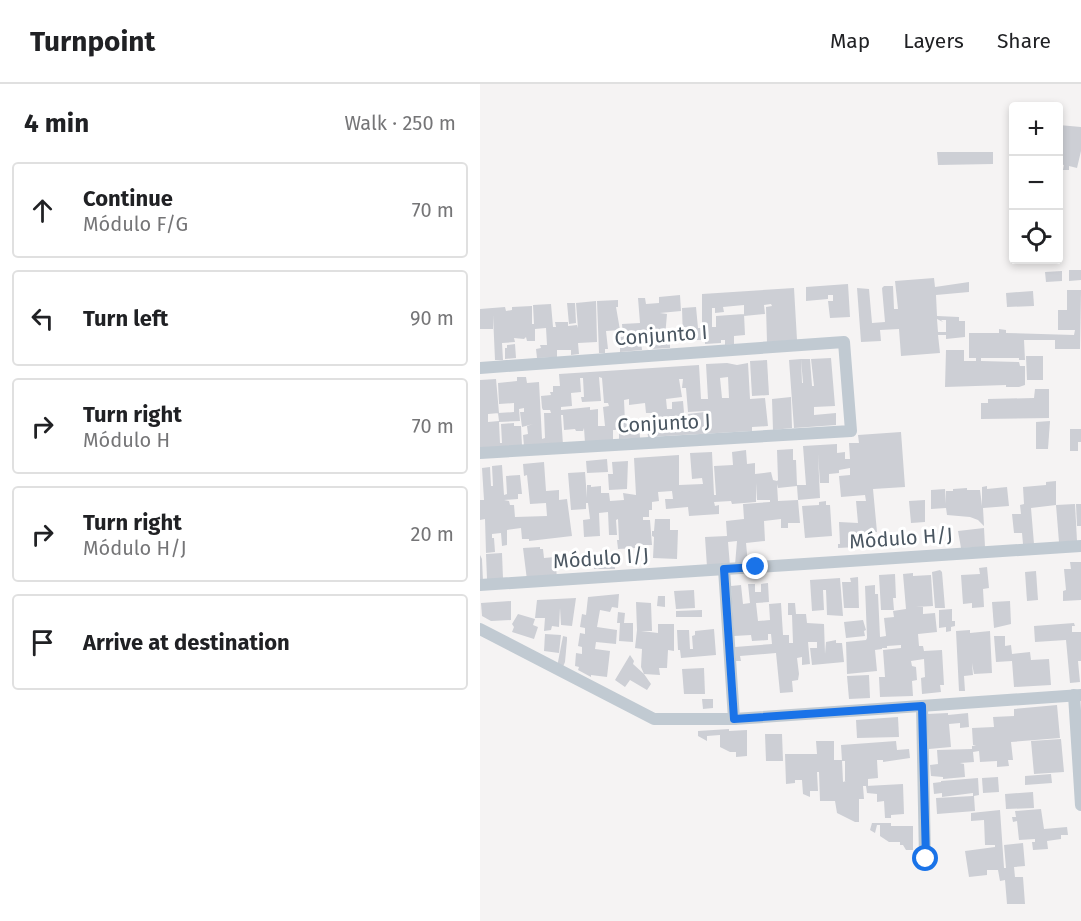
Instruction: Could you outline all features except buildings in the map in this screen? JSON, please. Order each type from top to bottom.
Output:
[{"type":"street","name":"Conjunto I","points":[[480,368],[844,342],[851,431]]},
{"type":"street","name":"Conjunto J","points":[[480,453],[851,431]]},
{"type":"street","name":"Módulo H/J","points":[[724,569],[1081,546]]},
{"type":"street","name":"Módulo I/J","points":[[480,585],[724,569]]},
{"type":"street","points":[[724,569],[734,719]]},
{"type":"street","points":[[480,629],[654,720],[734,719],[1078,695],[1081,805]]},
{"type":"street","points":[[922,706],[926,859]]},
{"type":"route","points":[[756,567],[724,569],[734,719],[922,706],[926,859]]}]
